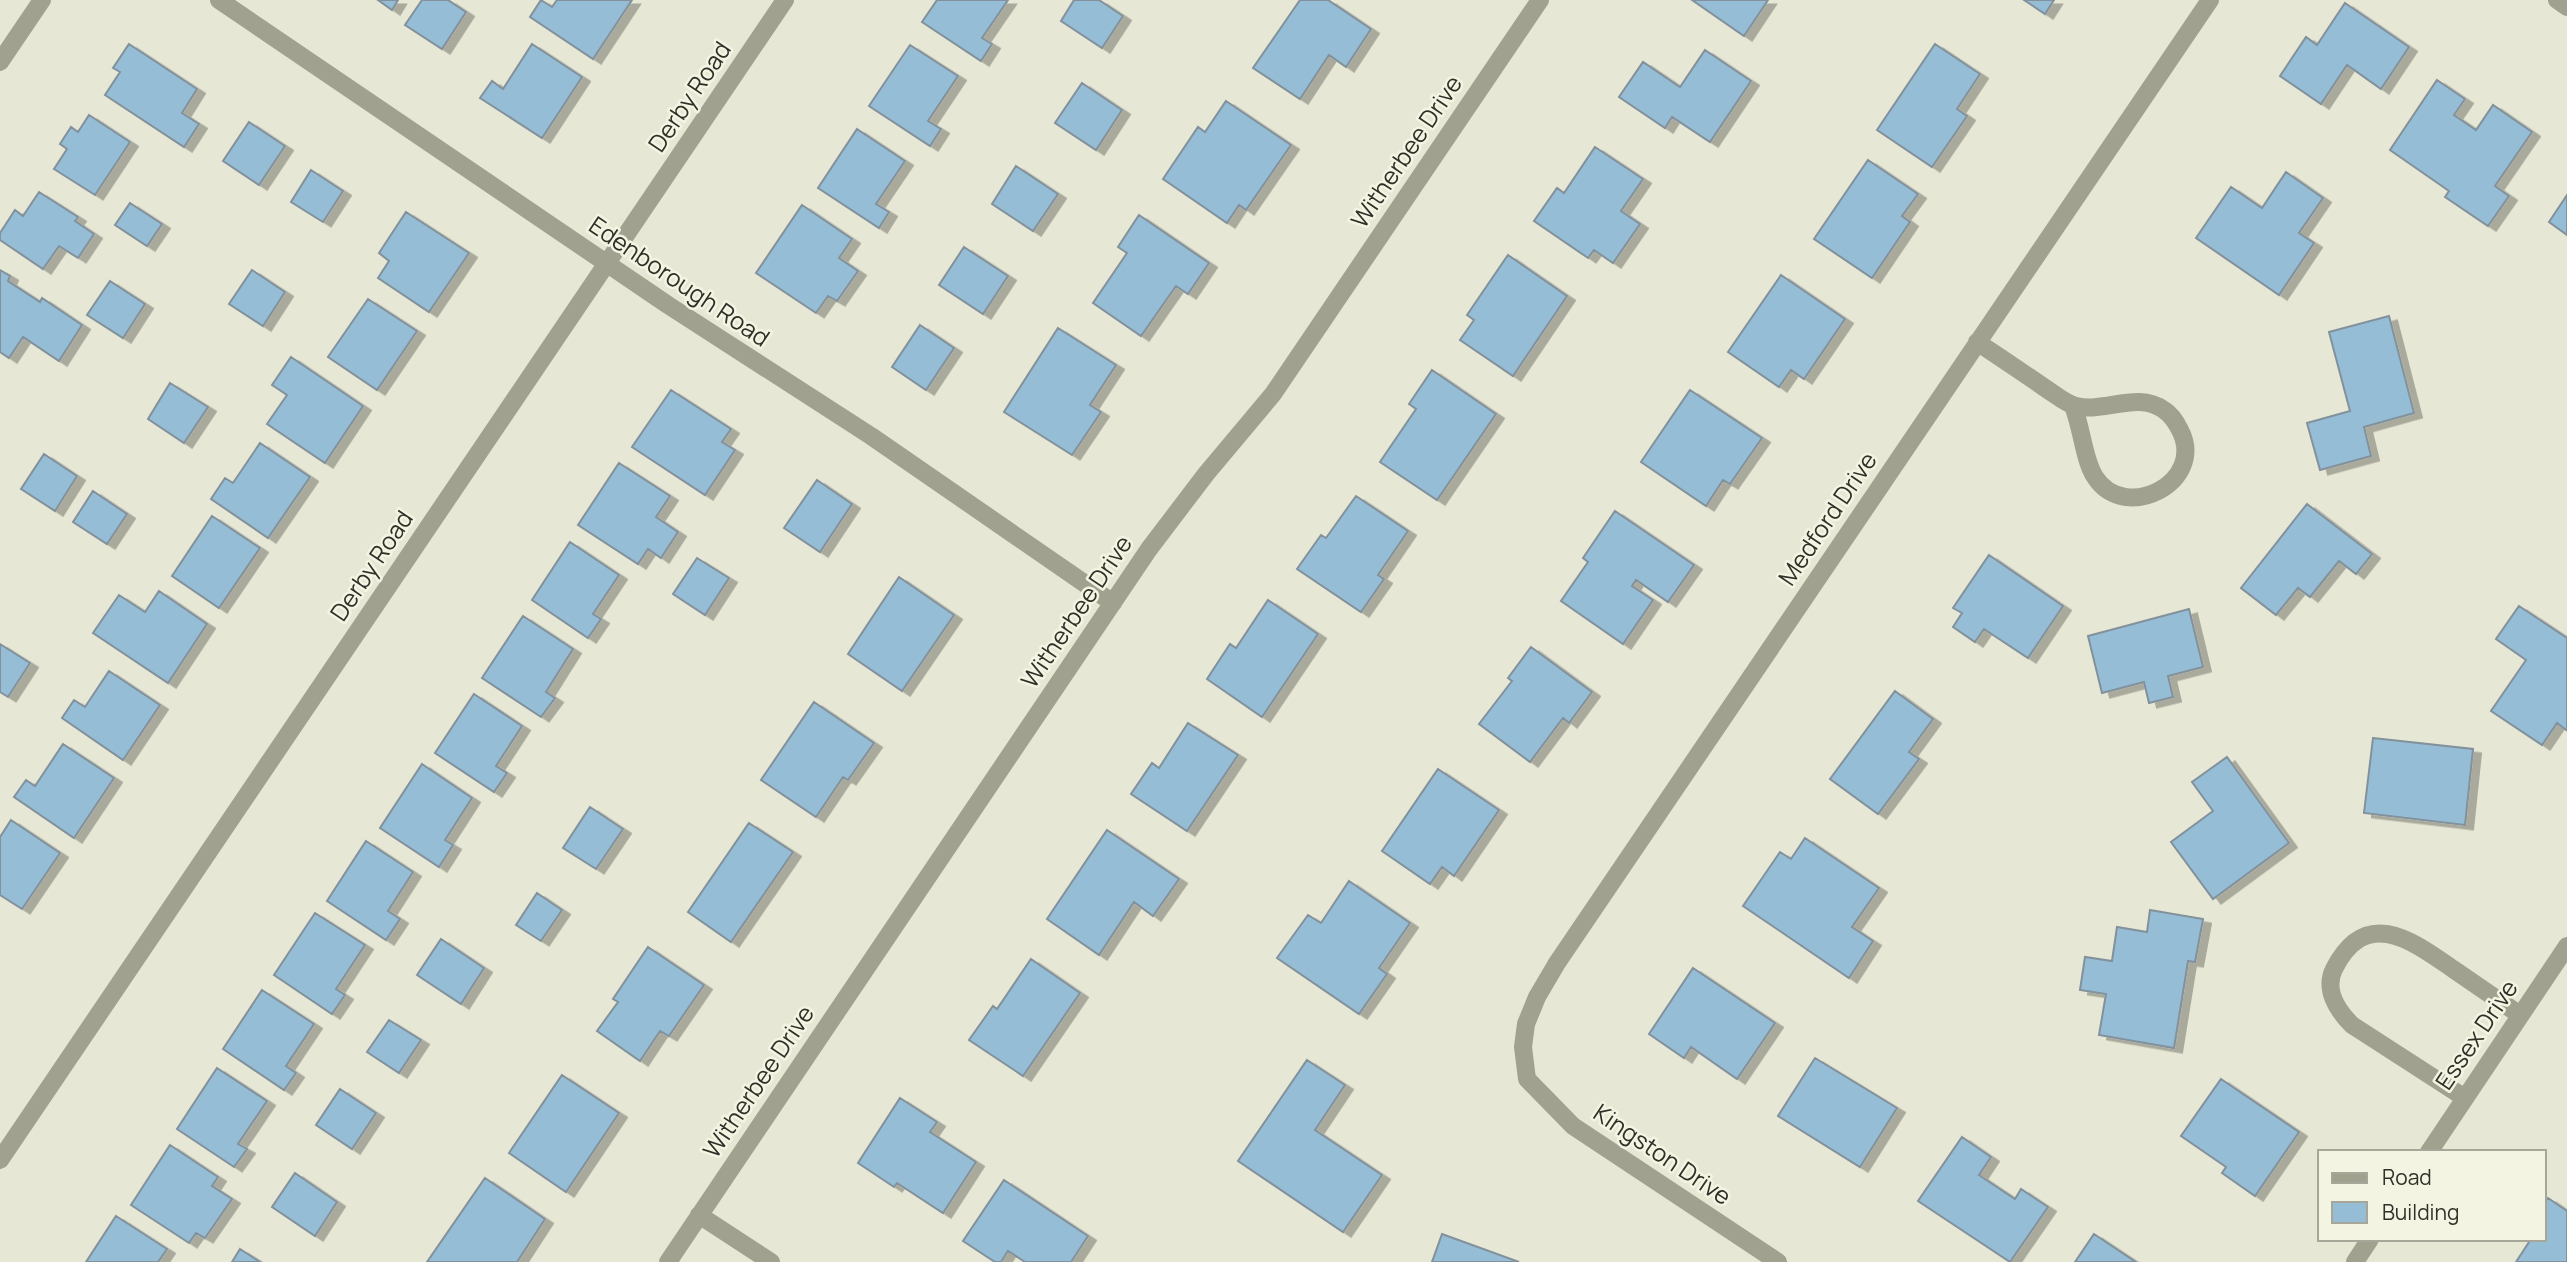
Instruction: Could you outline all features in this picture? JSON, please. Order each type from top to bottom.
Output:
[{"type":"street","points":[[0,62],[42,0]]},
{"type":"street","name":"Edenborough Road","points":[[219,0],[607,264],[871,436],[1113,603]]},
{"type":"street","name":"Derby Road","points":[[0,1160],[785,0]]},
{"type":"street","name":"Witherbee Drive","points":[[668,1262],[1113,603],[1179,508],[1273,394],[1540,0]]},
{"type":"street","name":"Medford Drive","points":[[1527,1079],[1523,1047],[1525,1024],[1557,963],[2210,0]]},
{"type":"street","points":[[2557,0],[2567,7]]},
{"type":"street","points":[[1977,342],[2073,406],[2106,407],[2138,401],[2153,403],[2166,411],[2175,420],[2183,436],[2186,451],[2185,464],[2178,477],[2155,494],[2139,498],[2123,497],[2109,491],[2096,480],[2089,466],[2081,424],[2073,406]]},
{"type":"street","points":[[2465,1098],[2352,1025],[2341,1014],[2333,998],[2329,979],[2340,957],[2354,940],[2380,932],[2401,936],[2520,1015]]},
{"type":"street","name":"Essex Drive","points":[[2430,1150],[2567,946]]},
{"type":"street","name":"Kingston Drive","points":[[1527,1079],[1573,1126],[1778,1262]]},
{"type":"street","points":[[699,1215],[771,1262]]},
{"type":"street","points":[[2355,1262],[2369,1241]]},
{"type":"building","points":[[378,0],[398,0],[392,10]]},
{"type":"building","points":[[422,0],[448,0],[466,12],[442,49],[405,25]]},
{"type":"building","points":[[541,0],[552,7],[557,0],[632,0],[593,59],[530,17]]},
{"type":"building","points":[[937,0],[1008,0],[982,38],[992,44],[981,61],[922,22]]},
{"type":"building","points":[[1074,0],[1099,0],[1123,16],[1102,48],[1061,21]]},
{"type":"building","points":[[1300,0],[1328,0],[1371,29],[1346,67],[1329,55],[1300,99],[1253,68]]},
{"type":"building","points":[[1692,0],[1768,0],[1744,36]]},
{"type":"building","points":[[2024,0],[2054,0],[2045,14]]},
{"type":"building","points":[[2345,3],[2409,47],[2381,89],[2347,65],[2321,104],[2280,76],[2306,37],[2317,45]]},
{"type":"building","points":[[129,44],[197,89],[182,113],[199,124],[184,147],[105,95],[120,72],[113,68]]},
{"type":"building","points":[[532,44],[582,77],[542,138],[480,98],[492,81],[503,89]]},
{"type":"building","points":[[1935,44],[1980,74],[1957,109],[1967,116],[1932,167],[1877,130]]},
{"type":"building","points":[[910,45],[958,76],[928,121],[941,129],[930,146],[869,106]]},
{"type":"building","points":[[1705,50],[1751,81],[1710,142],[1672,117],[1665,128],[1619,97],[1643,62],[1680,87]]},
{"type":"building","points":[[2437,80],[2465,99],[2454,115],[2476,130],[2493,105],[2532,132],[2495,186],[2509,196],[2488,226],[2445,197],[2449,191],[2390,150]]},
{"type":"building","points":[[1082,83],[1122,110],[1096,150],[1055,123]]},
{"type":"building","points":[[1226,101],[1291,145],[1246,210],[1239,205],[1227,223],[1163,179],[1198,127],[1205,132]]},
{"type":"building","points":[[89,115],[130,142],[95,195],[54,169],[67,149],[60,144],[71,127],[78,132]]},
{"type":"building","points":[[249,122],[285,146],[259,185],[223,161]]},
{"type":"building","points":[[857,129],[905,161],[876,204],[889,212],[879,228],[818,188]]},
{"type":"building","points":[[1595,147],[1643,179],[1621,211],[1640,224],[1613,263],[1594,250],[1588,258],[1534,221],[1557,188],[1564,193]]},
{"type":"building","points":[[1868,160],[1918,194],[1902,216],[1910,222],[1872,278],[1814,239]]},
{"type":"building","points":[[1016,166],[1058,194],[1033,231],[992,204]]},
{"type":"building","points":[[311,170],[343,191],[323,222],[291,202]]},
{"type":"building","points":[[2286,172],[2323,198],[2299,233],[2314,243],[2279,295],[2196,238],[2231,187],[2262,208]]},
{"type":"building","points":[[39,192],[78,217],[75,221],[94,234],[78,258],[59,246],[43,269],[0,240],[0,233],[15,210],[23,216]]},
{"type":"building","points":[[2567,195],[2567,235],[2549,222]]},
{"type":"building","points":[[130,203],[162,224],[147,246],[115,225]]},
{"type":"building","points":[[802,205],[852,239],[839,258],[858,271],[837,301],[828,296],[816,313],[756,273]]},
{"type":"building","points":[[406,212],[469,253],[429,312],[378,278],[389,261],[379,253]]},
{"type":"building","points":[[1139,215],[1209,263],[1188,294],[1176,286],[1141,336],[1093,303],[1127,253],[1118,247]]},
{"type":"building","points":[[964,247],[1008,276],[983,314],[939,285]]},
{"type":"building","points":[[1508,255],[1567,296],[1513,376],[1460,340],[1474,320],[1467,315]]},
{"type":"building","points":[[0,270],[10,276],[8,281],[40,302],[42,298],[82,325],[59,361],[23,337],[9,358],[0,352]]},
{"type":"building","points":[[252,270],[285,292],[263,326],[229,304]]},
{"type":"building","points":[[1781,275],[1845,319],[1804,379],[1791,370],[1779,387],[1728,352]]},
{"type":"building","points":[[110,281],[145,304],[123,338],[87,315]]},
{"type":"building","points":[[368,299],[417,331],[377,390],[328,357]]},
{"type":"building","points":[[2389,316],[2414,413],[2364,427],[2371,456],[2320,470],[2307,423],[2350,411],[2329,332]]},
{"type":"building","points":[[920,325],[954,348],[926,390],[892,367]]},
{"type":"building","points":[[1058,328],[1116,365],[1090,405],[1101,412],[1072,455],[1004,412]]},
{"type":"building","points":[[291,357],[363,406],[325,463],[267,424],[287,395],[272,385]]},
{"type":"building","points":[[1432,370],[1496,414],[1437,500],[1380,462],[1416,409],[1409,404]]},
{"type":"building","points":[[170,383],[208,407],[184,443],[148,419]]},
{"type":"building","points":[[671,390],[731,429],[722,442],[735,450],[705,495],[632,447]]},
{"type":"building","points":[[1690,390],[1762,438],[1730,484],[1723,480],[1706,506],[1641,462]]},
{"type":"building","points":[[260,443],[310,477],[268,538],[211,499],[225,478],[233,483]]},
{"type":"building","points":[[44,454],[77,476],[55,511],[21,489]]},
{"type":"building","points":[[619,463],[670,496],[656,517],[678,532],[661,558],[648,549],[638,564],[578,525]]},
{"type":"building","points":[[817,480],[852,504],[820,552],[784,528]]},
{"type":"building","points":[[93,491],[127,514],[107,544],[73,522]]},
{"type":"building","points":[[1356,496],[1408,531],[1378,575],[1384,579],[1361,612],[1297,569],[1321,535],[1326,538]]},
{"type":"building","points":[[2307,504],[2372,554],[2356,574],[2339,561],[2310,597],[2298,588],[2276,615],[2241,588]]},
{"type":"building","points":[[1615,511],[1694,565],[1668,602],[1636,580],[1632,586],[1653,600],[1623,644],[1561,601],[1588,562],[1583,558]]},
{"type":"building","points":[[212,516],[260,548],[219,608],[172,576]]},
{"type":"building","points":[[570,542],[619,575],[593,614],[601,619],[588,638],[532,600]]},
{"type":"building","points":[[1989,555],[2063,606],[2028,658],[1984,629],[1975,642],[1953,627],[1962,613],[1953,608]]},
{"type":"building","points":[[697,558],[729,578],[705,615],[673,594]]},
{"type":"building","points":[[899,577],[954,615],[902,691],[848,654]]},
{"type":"building","points":[[159,591],[207,624],[168,683],[93,633],[119,595],[145,612]]},
{"type":"building","points":[[1268,600],[1318,634],[1262,717],[1207,679],[1230,644],[1236,648]]},
{"type":"building","points":[[2519,606],[2567,638],[2567,728],[2566,730],[2557,723],[2542,745],[2491,711],[2526,660],[2496,639]]},
{"type":"building","points":[[2189,609],[2203,667],[2168,676],[2173,697],[2149,703],[2144,682],[2102,693],[2088,636]]},
{"type":"building","points":[[523,616],[573,649],[546,692],[555,698],[541,717],[482,678]]},
{"type":"building","points":[[0,644],[30,663],[8,697],[0,692]]},
{"type":"building","points":[[1531,647],[1592,692],[1569,723],[1563,718],[1530,762],[1479,724],[1512,681],[1508,678]]},
{"type":"building","points":[[109,671],[160,705],[123,760],[62,718],[74,700],[85,707]]},
{"type":"building","points":[[1895,691],[1933,719],[1909,752],[1919,759],[1878,814],[1830,779]]},
{"type":"building","points":[[474,694],[522,726],[496,766],[507,773],[494,792],[435,753]]},
{"type":"building","points":[[814,702],[874,743],[848,780],[843,777],[816,817],[761,780]]},
{"type":"building","points":[[1188,723],[1238,755],[1187,831],[1131,794],[1152,763],[1159,768]]},
{"type":"building","points":[[2373,738],[2473,749],[2465,825],[2364,813]]},
{"type":"building","points":[[63,744],[114,778],[74,838],[14,797],[26,780],[35,786]]},
{"type":"building","points":[[2227,757],[2289,843],[2213,899],[2171,842],[2213,811],[2192,782]]},
{"type":"building","points":[[422,764],[472,798],[445,840],[453,845],[439,867],[380,828]]},
{"type":"building","points":[[1438,769],[1499,810],[1454,876],[1442,867],[1430,884],[1382,851]]},
{"type":"building","points":[[590,807],[623,829],[596,869],[563,848]]},
{"type":"building","points":[[11,820],[60,853],[22,909],[0,895],[0,837]]},
{"type":"building","points":[[749,823],[793,852],[731,942],[688,912]]},
{"type":"building","points":[[1107,830],[1179,879],[1153,916],[1134,902],[1099,955],[1047,919]]},
{"type":"building","points":[[1805,838],[1879,888],[1852,927],[1873,941],[1849,978],[1743,906],[1780,852],[1791,859]]},
{"type":"building","points":[[366,841],[413,872],[388,911],[400,919],[386,940],[327,901]]},
{"type":"building","points":[[1349,881],[1410,923],[1379,968],[1387,974],[1359,1014],[1277,958],[1308,915],[1321,923]]},
{"type":"building","points":[[537,893],[562,910],[541,941],[516,925]]},
{"type":"building","points":[[2150,910],[2203,919],[2195,962],[2188,961],[2174,1048],[2099,1035],[2106,994],[2080,990],[2085,957],[2112,961],[2117,927],[2147,932]]},
{"type":"building","points":[[315,913],[365,945],[336,989],[345,995],[332,1014],[274,975]]},
{"type":"building","points":[[441,939],[484,968],[461,1004],[417,975]]},
{"type":"building","points":[[648,947],[704,985],[669,1036],[660,1031],[640,1061],[597,1031],[618,1002],[613,999]]},
{"type":"building","points":[[1031,959],[1080,993],[1023,1076],[969,1040],[993,1006],[997,1009]]},
{"type":"building","points":[[1693,968],[1775,1023],[1737,1079],[1691,1047],[1684,1058],[1649,1034]]},
{"type":"building","points":[[262,990],[314,1024],[286,1066],[296,1073],[284,1090],[223,1049]]},
{"type":"building","points":[[389,1020],[421,1040],[399,1073],[367,1052]]},
{"type":"building","points":[[1815,1058],[1897,1108],[1860,1167],[1778,1116]]},
{"type":"building","points":[[1307,1060],[1345,1085],[1315,1130],[1382,1175],[1343,1232],[1238,1161]]},
{"type":"building","points":[[217,1068],[267,1101],[238,1144],[247,1149],[234,1167],[177,1129]]},
{"type":"building","points":[[562,1075],[619,1113],[566,1192],[509,1153]]},
{"type":"building","points":[[2221,1079],[2299,1132],[2255,1196],[2222,1173],[2226,1167],[2181,1136]]},
{"type":"building","points":[[340,1089],[376,1113],[352,1149],[316,1125]]},
{"type":"building","points":[[900,1098],[937,1122],[930,1132],[976,1162],[943,1213],[897,1183],[894,1187],[858,1163]]},
{"type":"building","points":[[1962,1137],[1991,1157],[1979,1175],[2015,1199],[2021,1189],[2048,1207],[2010,1262],[1918,1201]]},
{"type":"building","points":[[170,1145],[218,1177],[212,1186],[232,1199],[205,1238],[196,1233],[189,1243],[131,1205]]},
{"type":"building","points":[[295,1173],[337,1202],[315,1236],[272,1207]]},
{"type":"building","points":[[485,1178],[545,1219],[517,1262],[427,1262]]},
{"type":"building","points":[[1004,1180],[1088,1236],[1071,1262],[1025,1262],[1008,1251],[1001,1262],[995,1262],[963,1241]]},
{"type":"building","points":[[2548,1198],[2567,1211],[2567,1262],[2516,1262],[2530,1241],[2546,1241]]},
{"type":"building","points":[[116,1216],[167,1249],[158,1262],[86,1262]]},
{"type":"building","points":[[1442,1234],[1519,1262],[1432,1262]]},
{"type":"building","points":[[2094,1234],[2136,1262],[2075,1262]]},
{"type":"building","points":[[240,1249],[260,1262],[232,1262]]}]
